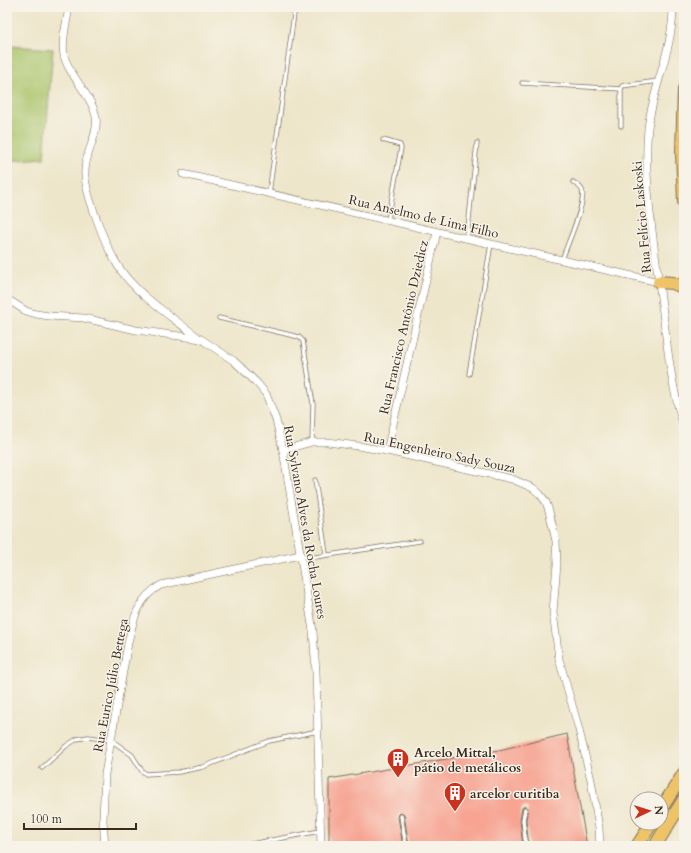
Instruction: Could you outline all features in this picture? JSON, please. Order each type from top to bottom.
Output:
[{"type":"highway","points":[[684,89],[682,152],[684,202]]},
{"type":"highway","points":[[659,282],[673,284],[684,288]]},
{"type":"highway","points":[[669,796],[684,773]]},
{"type":"highway","points":[[655,846],[684,799]]},
{"type":"highway","points":[[637,846],[647,831]]},
{"type":"street","points":[[69,7],[64,39],[64,56],[89,99],[96,117],[95,133],[86,159],[85,177],[88,193],[102,234],[114,260],[128,280],[147,298],[201,339]]},
{"type":"street","name":"Rua Felício Laskoski","points":[[673,7],[670,39],[658,81],[649,127],[648,157],[652,223],[659,282],[674,388],[684,426]]},
{"type":"street","name":"Rua Anselmo de Lima Filho","points":[[183,174],[659,282]]},
{"type":"street","name":"Rua Francisco Antônio Dziedicz","points":[[387,451],[437,232]]},
{"type":"street","name":"Rua Sylvano Alves da Rocha Loures","points":[[7,299],[26,311],[36,314],[84,318],[136,330],[201,339],[234,361],[247,372],[262,389],[271,404],[283,450],[315,651],[320,846]]},
{"type":"street","name":"Rua Engenheiro Sady Souza","points":[[283,450],[312,442],[343,444],[387,451],[517,481],[532,488],[540,494],[546,502],[551,518],[557,554],[553,612],[556,645],[562,673],[578,726],[591,780],[600,828],[600,846]]},
{"type":"street","name":"Rua Eurico Júlio Bettega","points":[[105,846],[103,832],[103,799],[105,774],[132,627],[140,605],[152,590],[161,585],[300,555]]},
{"type":"lane","points":[[269,194],[294,14]]},
{"type":"lane","points":[[621,126],[621,89],[624,85],[658,81]]},
{"type":"lane","points":[[522,82],[621,89]]},
{"type":"lane","points":[[383,140],[398,144],[401,148],[388,220]]},
{"type":"lane","points":[[467,238],[477,143]]},
{"type":"lane","points":[[562,260],[580,213],[583,197],[582,190],[573,182]]},
{"type":"lane","points":[[469,374],[491,244]]},
{"type":"lane","points":[[219,318],[299,337],[303,341],[314,404],[312,442]]},
{"type":"lane","points":[[315,480],[326,554]]},
{"type":"lane","points":[[300,555],[309,558],[326,554],[420,541]]},
{"type":"lane","points":[[42,768],[66,746],[77,739],[88,737],[111,740],[132,755],[142,771],[146,774],[179,772],[203,767],[269,741],[318,730]]},
{"type":"lane","points":[[525,809],[523,820],[526,846]]},
{"type":"lane","points":[[401,816],[406,846]]},
{"type":"lane","points":[[251,844],[320,831]]},
{"type":"green space","points":[[11,46],[53,49],[44,158],[7,161],[7,52]]},
{"type":"building","name":"arcelor curitiba","points":[[567,734],[587,846],[529,846],[526,820],[528,808],[525,806],[522,808],[520,820],[523,846],[409,846],[404,815],[401,813],[398,817],[403,846],[329,846],[329,779],[499,750]]},
{"type":"place","name":"Arcelo Mittal, pátio de metálicos","points":[[398,778]]},
{"type":"place","name":"arcelor curitiba","points":[[455,812]]}]
